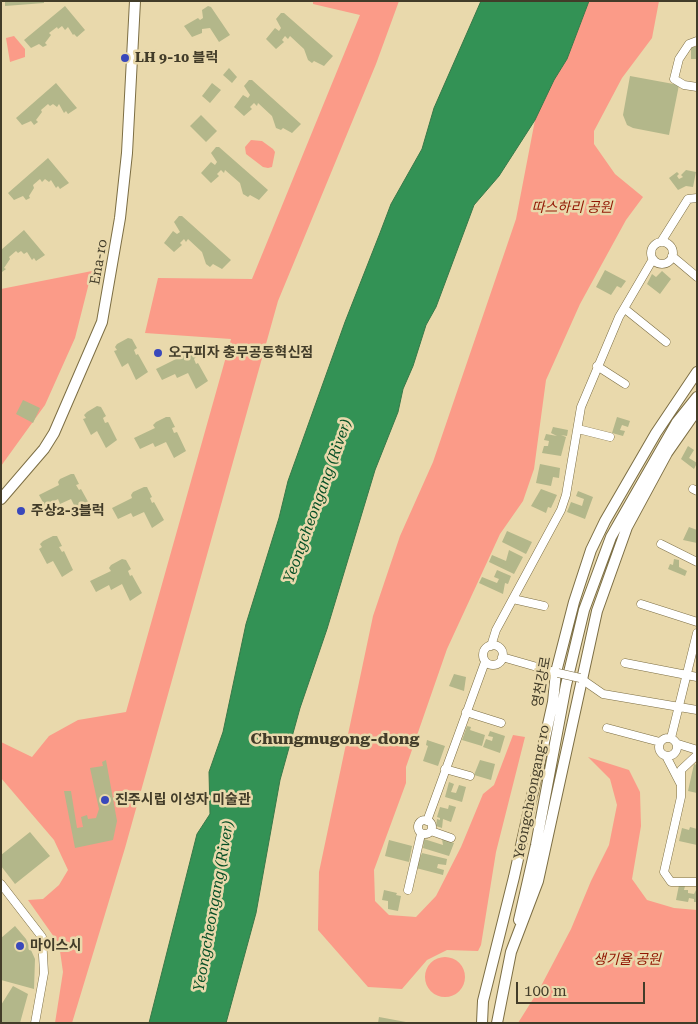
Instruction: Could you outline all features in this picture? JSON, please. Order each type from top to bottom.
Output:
[{"type":"street","name":"Ena-ro","points":[[1,499],[44,449],[54,433],[102,322],[120,218],[127,153],[135,1]]},
{"type":"street","points":[[697,41],[689,44],[679,59],[674,79],[684,85],[697,87]]},
{"type":"street","points":[[491,646],[496,630],[561,510],[566,495],[581,408],[597,366],[624,310],[652,259],[651,249],[655,244],[661,242],[688,198],[697,198]]},
{"type":"street","points":[[661,242],[670,246],[672,256],[697,277]]},
{"type":"street","points":[[652,259],[658,263],[665,264],[672,256]]},
{"type":"street","points":[[624,310],[666,342]]},
{"type":"street","points":[[597,366],[625,384]]},
{"type":"street","name":"영천강로","points":[[482,1023],[483,1001],[517,867],[553,702],[557,672],[574,602],[591,550],[605,521],[656,433],[697,372]]},
{"type":"street","name":"Yeongcheongang-ro","points":[[511,952],[536,845],[566,685],[584,610],[611,537],[677,422],[697,398]]},
{"type":"street","points":[[496,1023],[511,952],[538,881],[597,611],[627,526],[667,453],[697,410]]},
{"type":"street","points":[[578,429],[610,437]]},
{"type":"street","points":[[661,544],[697,562]]},
{"type":"street","points":[[512,599],[544,606]]},
{"type":"street","points":[[641,604],[697,622]]},
{"type":"street","points":[[697,633],[671,738],[681,770],[681,796],[664,872],[671,882],[697,882]]},
{"type":"street","points":[[491,646],[500,648],[502,657],[497,664],[491,665],[486,662],[483,656],[484,650],[491,646]]},
{"type":"street","points":[[502,657],[581,678],[603,694],[697,710]]},
{"type":"street","points":[[427,821],[486,662]]},
{"type":"street","points":[[625,663],[697,678]]},
{"type":"street","points":[[466,712],[501,723]]},
{"type":"street","points":[[607,728],[660,742]]},
{"type":"street","points":[[671,738],[665,738],[660,742],[659,749],[666,756],[680,783]]},
{"type":"street","points":[[666,756],[676,750],[696,754]]},
{"type":"street","points":[[681,770],[696,754]]},
{"type":"street","points":[[445,769],[470,776]]},
{"type":"street","points":[[408,890],[421,834],[418,826],[422,821],[427,821]]},
{"type":"street","points":[[427,821],[431,825],[431,831]]},
{"type":"street","points":[[421,834],[426,835],[431,831]]},
{"type":"street","points":[[431,831],[451,838]]},
{"type":"street","points":[[1,884],[42,937],[44,973],[35,1023]]},
{"type":"green space","points":[[313,1],[399,1],[376,64],[278,301],[125,848],[72,1023],[55,1023],[63,972],[59,944],[28,900],[43,899],[59,885],[68,870],[54,840],[1,778],[1,742],[32,757],[49,736],[78,720],[126,712],[231,339],[145,333],[158,278],[252,279],[360,15],[313,4]]},
{"type":"green space","name":"따스하리 공원","points":[[589,1],[659,1],[652,38],[622,78],[594,131],[594,144],[615,174],[643,197],[626,220],[580,304],[546,380],[534,469],[523,501],[500,534],[447,649],[406,767],[406,783],[374,870],[375,901],[389,915],[416,917],[436,896],[461,847],[483,794],[494,785],[513,735],[525,737],[496,852],[481,945],[478,951],[447,950],[427,960],[402,989],[368,987],[318,930],[319,872],[373,616],[400,536],[433,462],[516,219],[535,120],[554,80],[567,59]]},
{"type":"green space","points":[[14,36],[25,49],[25,57],[10,62],[6,38]]},
{"type":"green space","points":[[251,140],[262,141],[273,149],[275,152],[272,167],[263,167],[246,154],[245,147]]},
{"type":"green space","points":[[92,271],[75,338],[45,405],[1,466],[1,289]]},
{"type":"green space","name":"생기율 공원","points":[[588,757],[629,770],[640,792],[641,826],[632,879],[647,900],[674,908],[697,910],[697,1023],[518,1023],[540,988],[571,929],[591,881],[609,845],[617,805],[610,779]]},
{"type":"green space","points":[[445,957],[459,963],[465,977],[459,991],[445,997],[431,991],[425,977],[431,963]]},
{"type":"water","name":"Yeongcheongang (River)","points":[[481,1],[589,1],[567,59],[554,80],[535,120],[499,176],[474,205],[436,307],[426,325],[413,366],[403,389],[398,412],[375,470],[327,629],[300,708],[280,780],[256,913],[226,1023],[149,1023],[197,834],[210,814],[209,772],[223,732],[246,624],[279,518],[288,481],[345,322],[391,204],[422,149],[434,108]]},
{"type":"building","points":[[5,1],[44,1],[44,3],[5,6]]},
{"type":"building","points":[[65,6],[85,30],[77,37],[73,35],[68,27],[65,30],[62,26],[58,29],[57,27],[49,33],[51,35],[45,43],[47,45],[43,47],[39,44],[31,48],[24,40]]},
{"type":"building","points":[[208,6],[211,7],[230,35],[219,42],[210,28],[202,29],[202,33],[192,37],[184,26],[198,18],[200,20],[203,18],[202,10]]},
{"type":"building","points":[[281,13],[284,13],[333,56],[324,66],[308,60],[304,49],[290,36],[288,39],[285,36],[282,40],[284,42],[276,49],[266,39],[275,28],[279,31],[281,28],[276,19]]},
{"type":"building","points":[[691,47],[697,47],[697,59],[691,59]]},
{"type":"building","points":[[229,68],[237,77],[232,83],[223,75]]},
{"type":"building","points":[[630,76],[679,85],[669,135],[633,128],[627,125],[623,115]]},
{"type":"building","points":[[249,80],[252,80],[301,124],[292,133],[283,128],[281,130],[276,128],[272,116],[258,103],[257,106],[254,103],[250,107],[252,109],[244,116],[234,107],[243,95],[248,98],[250,95],[244,86]]},
{"type":"building","points":[[56,83],[77,108],[68,114],[66,111],[64,113],[59,104],[57,107],[53,104],[50,106],[48,104],[41,110],[42,112],[36,120],[38,122],[34,125],[31,121],[22,125],[16,118]]},
{"type":"building","points":[[212,83],[221,90],[210,103],[202,96]]},
{"type":"building","points":[[201,115],[217,131],[206,142],[190,126]]},
{"type":"building","points":[[216,147],[219,147],[268,190],[259,200],[250,195],[248,197],[243,194],[240,183],[225,170],[224,173],[221,170],[217,174],[219,176],[211,183],[201,173],[211,162],[215,165],[217,162],[211,153]]},
{"type":"building","points":[[48,158],[69,183],[60,189],[58,186],[56,188],[51,180],[49,182],[45,179],[42,182],[40,179],[33,185],[34,188],[29,196],[30,198],[26,200],[23,196],[14,200],[8,193]]},
{"type":"building","points":[[686,170],[696,172],[693,187],[686,186],[678,190],[669,178],[677,172],[679,179],[683,177],[681,175]]},
{"type":"building","points":[[179,216],[182,216],[231,260],[222,269],[213,264],[210,267],[206,264],[202,252],[188,239],[186,242],[184,239],[180,243],[182,245],[174,252],[164,243],[173,231],[177,234],[180,232],[174,222]]},
{"type":"building","points":[[24,230],[45,255],[36,261],[34,258],[32,260],[27,252],[24,254],[21,251],[18,253],[16,251],[9,257],[10,259],[4,268],[6,269],[2,272],[1,250]]},
{"type":"building","points":[[605,270],[626,281],[621,288],[617,286],[611,295],[596,287]]},
{"type":"building","points":[[662,271],[671,279],[660,294],[647,284],[652,274],[656,277]]},
{"type":"building","points":[[128,338],[132,339],[137,348],[134,350],[136,355],[138,354],[148,372],[136,380],[128,363],[122,367],[114,351],[117,350],[115,347],[117,344]]},
{"type":"building","points":[[192,348],[196,357],[194,359],[196,364],[198,363],[208,381],[196,389],[188,373],[177,378],[175,374],[162,380],[156,369],[176,359],[177,353]]},
{"type":"building","points":[[23,400],[40,408],[33,423],[16,414]]},
{"type":"building","points":[[97,406],[101,407],[106,416],[103,418],[105,423],[108,422],[117,440],[106,448],[97,431],[91,435],[83,419],[86,418],[84,415],[87,412]]},
{"type":"building","points":[[170,417],[175,427],[172,428],[174,433],[177,432],[186,451],[174,458],[166,442],[155,447],[153,443],[140,449],[134,438],[155,428],[153,425],[156,422]]},
{"type":"building","points":[[617,417],[630,421],[628,427],[622,425],[620,430],[625,431],[623,436],[612,433]]},
{"type":"building","points":[[553,427],[568,430],[567,436],[561,435],[566,437],[561,456],[542,453],[544,446],[548,446],[549,441],[544,440],[546,434],[557,436],[551,433]]},
{"type":"building","points":[[688,446],[694,450],[689,458],[697,463],[694,469],[681,459]]},
{"type":"building","points":[[540,464],[560,468],[559,478],[553,477],[551,486],[536,483]]},
{"type":"building","points":[[74,474],[79,484],[76,485],[79,490],[81,489],[91,507],[79,515],[71,499],[60,504],[58,499],[45,506],[39,495],[59,485],[60,479]]},
{"type":"building","points":[[147,487],[152,497],[150,498],[152,503],[154,502],[164,520],[152,528],[144,512],[133,517],[131,513],[118,519],[112,508],[132,498],[133,492]]},
{"type":"building","points":[[541,489],[557,495],[551,508],[548,507],[546,513],[531,506]]},
{"type":"building","points":[[578,491],[593,497],[585,519],[567,512],[571,502],[582,506],[584,499],[576,496]]},
{"type":"building","points":[[689,527],[697,530],[697,543],[683,540]]},
{"type":"building","points":[[507,531],[532,542],[526,554],[502,542]]},
{"type":"building","points":[[57,536],[62,546],[59,547],[62,552],[64,551],[73,570],[62,577],[53,561],[47,564],[39,549],[42,547],[40,544],[43,541]]},
{"type":"building","points":[[509,550],[523,557],[514,574],[489,562],[492,555],[506,561]]},
{"type":"building","points":[[122,559],[126,560],[131,569],[128,571],[130,576],[132,575],[142,593],[130,601],[122,584],[111,590],[109,585],[96,592],[90,581],[111,571],[109,568],[111,565]]},
{"type":"building","points":[[674,559],[679,560],[679,567],[687,571],[685,576],[668,569],[670,564],[673,565]]},
{"type":"building","points":[[497,570],[511,576],[508,584],[505,583],[503,594],[479,583],[482,577],[497,583],[499,579],[494,577]]},
{"type":"building","points":[[454,674],[466,677],[464,691],[449,686]]},
{"type":"building","points":[[467,726],[471,727],[470,730],[485,735],[482,746],[462,740]]},
{"type":"building","points":[[490,731],[505,736],[500,753],[483,747],[486,739],[492,741],[493,737],[488,736]]},
{"type":"building","points":[[427,740],[445,746],[438,766],[423,761],[428,746],[426,745]]},
{"type":"building","name":"진주시립 이성자 미술관","points":[[106,760],[117,821],[113,840],[75,848],[64,791],[71,791],[77,828],[83,827],[81,817],[87,815],[88,819],[96,818],[99,809],[90,768],[103,766],[102,762]]},
{"type":"building","points":[[480,760],[495,764],[491,780],[474,775]]},
{"type":"building","points":[[694,764],[697,765],[697,793],[688,791]]},
{"type":"building","points":[[449,782],[454,784],[451,792],[456,793],[459,785],[466,787],[462,802],[445,797]]},
{"type":"building","points":[[449,805],[456,807],[451,822],[443,819],[442,828],[436,826],[437,819],[440,820],[437,817],[440,807],[448,809]]},
{"type":"building","points":[[690,827],[697,829],[697,845],[679,841],[682,828],[689,830]]},
{"type":"building","points":[[30,832],[50,856],[15,884],[1,866],[1,855]]},
{"type":"building","points":[[424,839],[443,845],[442,839],[454,843],[449,856],[423,848]]},
{"type":"building","points":[[389,840],[412,846],[409,862],[385,856]]},
{"type":"building","points":[[422,853],[447,859],[446,865],[438,864],[437,868],[444,870],[443,875],[416,868]]},
{"type":"building","points":[[679,885],[685,886],[684,890],[688,890],[688,893],[694,894],[697,888],[697,902],[689,898],[688,902],[676,900]]},
{"type":"building","points":[[384,890],[401,896],[398,911],[388,909],[388,901],[382,900]]},
{"type":"building","points":[[15,926],[26,939],[35,959],[34,989],[1,980],[1,938]]},
{"type":"building","points":[[13,986],[28,994],[20,1023],[1,1023],[1,1005]]},
{"type":"building","points":[[379,1017],[406,1022],[406,1023],[378,1023]]},
{"type":"place","name":"LH 9-10 블럭","points":[[125,58]]},
{"type":"place","name":"오구피자 충무공동혁신점","points":[[158,353]]},
{"type":"place","name":"주상2-3블럭","points":[[21,511]]},
{"type":"place","name":"진주시립 이성자 미술관","points":[[105,800]]},
{"type":"place","name":"마이스시","points":[[20,946]]},
{"type":"district","name":"Chungmugong-dong","points":[[335,739]]}]
